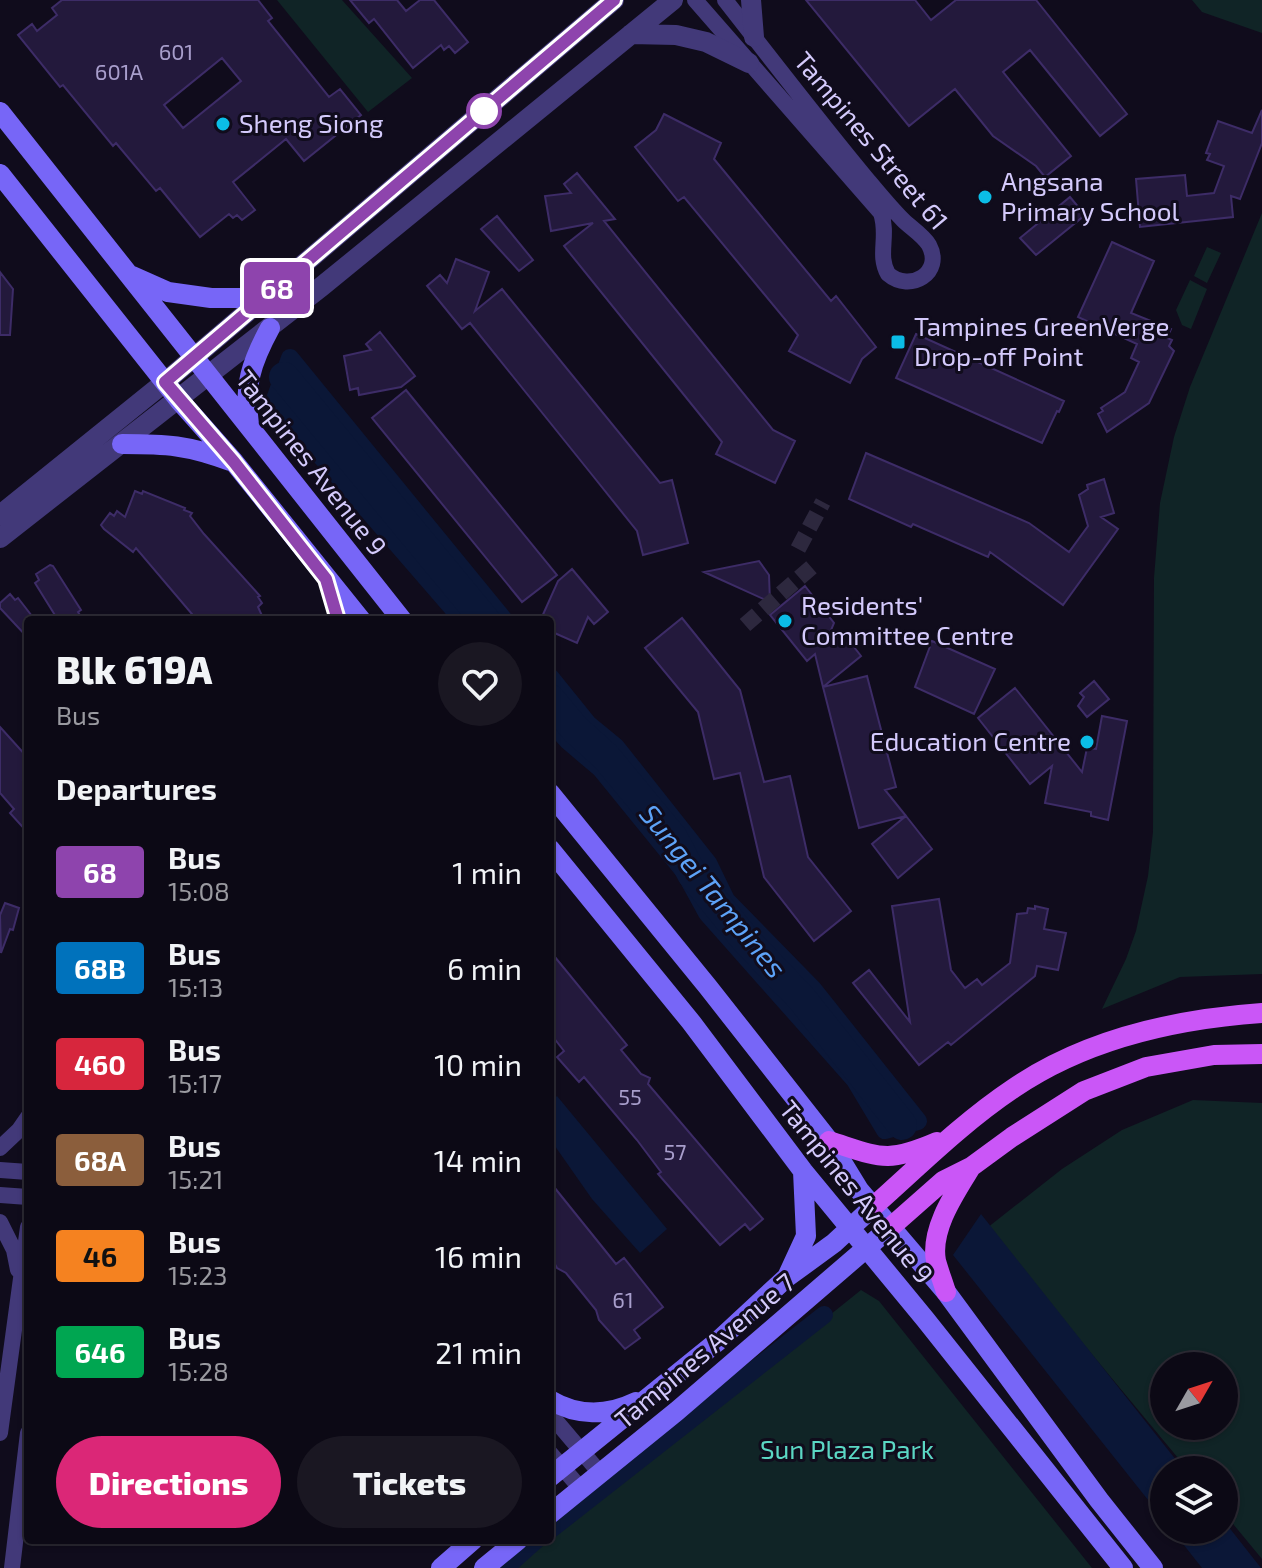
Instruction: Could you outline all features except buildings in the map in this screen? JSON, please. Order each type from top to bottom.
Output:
[{"type":"main road","name":"Tampines Avenue 9","points":[[0,112],[399,616]]},
{"type":"main road","points":[[0,174],[179,400],[234,462],[358,616]]},
{"type":"main road","points":[[128,275],[168,292],[211,298],[265,298]]},
{"type":"main road","points":[[249,429],[246,400],[251,367],[270,328]]},
{"type":"main road","points":[[122,444],[173,444],[234,462]]},
{"type":"main road","points":[[326,579],[337,616]]},
{"type":"main road","name":"Tampines Avenue 9","points":[[554,798],[829,1141],[859,1190],[946,1292],[1153,1568]]},
{"type":"main road","name":"Tampines Avenue 9","points":[[554,854],[691,1022],[803,1171],[1123,1568]]},
{"type":"main road","points":[[874,1206],[951,1136],[1014,1087],[1046,1069],[1102,1045],[1160,1026],[1214,1016],[1262,1013]]},
{"type":"main road","points":[[892,1226],[943,1181],[971,1167],[1084,1091],[1146,1067],[1214,1055],[1262,1054]]},
{"type":"main road","points":[[829,1141],[887,1158],[909,1154],[951,1136]]},
{"type":"main road","name":"Tampines Avenue 9","points":[[946,1292],[936,1259],[938,1234],[948,1205],[971,1167]]},
{"type":"main road","points":[[786,1278],[806,1236],[803,1171]]},
{"type":"main road","name":"Tampines Avenue 7","points":[[554,1466],[582,1451],[718,1341],[786,1278],[851,1228],[874,1206]]},
{"type":"main road","name":"Tampines Avenue 7","points":[[554,1511],[892,1226]]},
{"type":"main road","points":[[554,1402],[586,1413],[629,1406],[651,1395]]},
{"type":"main road","points":[[441,1568],[468,1544]]},
{"type":"main road","points":[[484,1568],[513,1544]]},
{"type":"street","points":[[0,515],[194,358],[598,8],[614,0]]},
{"type":"street","points":[[0,538],[270,328],[673,0]]},
{"type":"street","name":"Tampines Street 61","points":[[695,0],[881,213],[886,229],[881,258],[888,274],[903,282],[920,284],[931,264],[929,245],[866,178],[725,0]]},
{"type":"street","points":[[751,0],[754,37]]},
{"type":"street","points":[[631,34],[676,35],[706,42],[749,63]]},
{"type":"street","points":[[0,1148],[24,1123]]},
{"type":"street","points":[[0,1170],[24,1172]]},
{"type":"street","points":[[0,1195],[24,1197]]},
{"type":"street","points":[[0,1222],[14,1250],[20,1280]]},
{"type":"street","points":[[0,1433],[24,1254]]},
{"type":"street","points":[[554,1419],[600,1473]]},
{"type":"street","points":[[12,1568],[7,1548],[8,1525],[24,1451]]},
{"type":"street","points":[[554,1466],[581,1489]]},
{"type":"green space","points":[[277,0],[342,0],[412,78],[368,112]]},
{"type":"green space","points":[[1192,0],[1262,0],[1262,33],[1202,12]]},
{"type":"green space","points":[[1262,213],[1262,974],[1180,977],[1102,1009],[1136,931],[1148,876],[1153,832],[1154,578],[1160,503],[1174,437],[1190,387]]},
{"type":"green space","points":[[1207,247],[1221,253],[1207,283],[1194,276]]},
{"type":"green space","points":[[1190,280],[1207,289],[1191,329],[1182,325],[1176,310]]},
{"type":"green space","points":[[1193,1100],[1262,1103],[1262,1559],[1238,1530],[1238,1456],[1176,1456],[1163,1440],[1238,1440],[1238,1352],[1150,1352],[1150,1424],[987,1228],[1062,1169],[1122,1130]]},
{"type":"green space","name":"Sun Plaza Park","points":[[861,1290],[879,1301],[1092,1568],[515,1568],[545,1544],[554,1544],[554,1537]]},
{"type":"water","points":[[557,1096],[667,1229],[640,1253],[592,1199],[554,1145],[554,1099]]},
{"type":"water","points":[[981,1214],[1150,1427],[1150,1440],[1160,1440],[1173,1456],[1150,1456],[1150,1502],[953,1255]]},
{"type":"water","points":[[1238,1539],[1261,1568],[1202,1568],[1183,1544],[1238,1544]]},
{"type":"waterway","points":[[460,616],[274,402],[290,358],[501,616]]},
{"type":"waterway","name":"Sungei Tampines","points":[[284,377],[482,616]]},
{"type":"waterway","points":[[554,682],[588,724],[616,747],[708,863],[726,900],[813,989],[918,1121],[885,1130],[855,1080],[707,913],[684,871],[601,769],[554,725]]},
{"type":"waterway","name":"Sungei Tampines","points":[[554,704],[575,729],[606,757],[673,838],[692,874],[745,939],[802,999],[902,1125]]},
{"type":"waterway","points":[[554,1527],[824,1315]]},
{"type":"waterway","points":[[505,1568],[532,1544]]},
{"type":"tunnel","points":[[798,549],[823,502]]},
{"type":"tunnel","points":[[745,625],[813,566]]},
{"type":"bus line","name":"68","points":[[337,616],[326,579],[234,462],[165,382],[614,0]]},
{"type":"place","name":"Sheng Siong","points":[[223,124]]},
{"type":"place","name":"Angsana Primary School","points":[[985,197]]},
{"type":"place","name":"Tampines GreenVerge Drop-off Point","points":[[898,342]]},
{"type":"place","name":"Residents' Committee Centre","points":[[785,621]]},
{"type":"place","name":"Education Centre","points":[[1087,742]]}]
